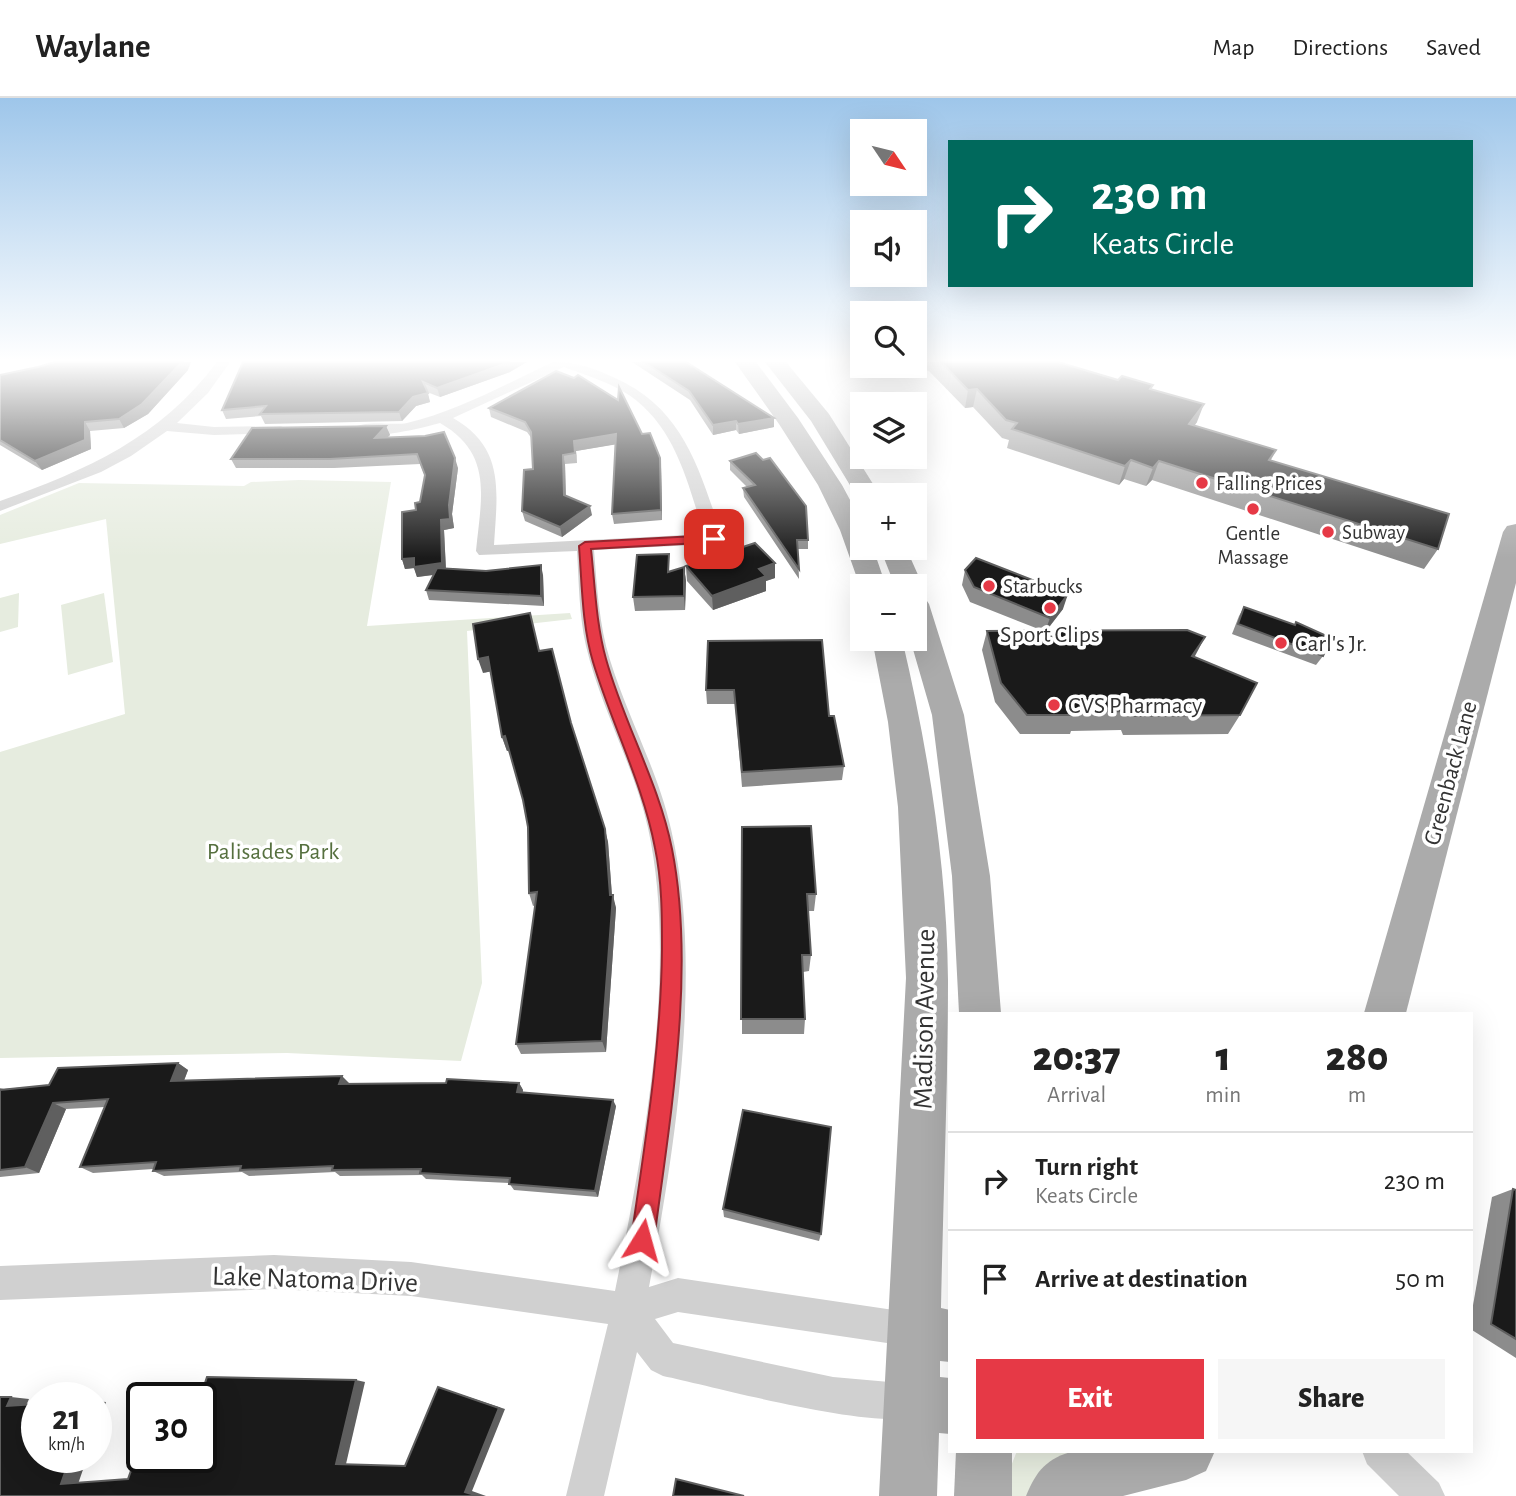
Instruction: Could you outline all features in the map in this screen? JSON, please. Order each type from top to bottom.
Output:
[{"type":"main road","points":[[793,427],[812,454],[854,532],[868,574]]},
{"type":"main road","points":[[826,427],[861,483]]},
{"type":"main road","name":"Greenback Lane","points":[[1385,1012],[1516,532]]},
{"type":"main road","name":"Madison Avenue","points":[[927,644],[948,715],[971,876],[980,1012]]},
{"type":"main road","name":"Madison Avenue","points":[[890,651],[905,723],[925,915],[931,1404]]},
{"type":"main road","points":[[908,1496],[931,1404]]},
{"type":"main road","points":[[983,1496],[984,1453]]},
{"type":"main road","points":[[1055,1496],[1069,1481],[1178,1453]]},
{"type":"street","points":[[0,506],[92,470],[166,427]]},
{"type":"street","points":[[169,427],[214,431],[297,430]]},
{"type":"street","points":[[338,430],[407,427]]},
{"type":"street","points":[[457,427],[470,435],[487,459],[489,473],[485,551],[714,539],[689,466],[668,427]]},
{"type":"street","points":[[585,546],[591,624],[600,661],[651,799],[664,850],[670,908],[671,996],[661,1105],[640,1254],[611,1397],[585,1496]]},
{"type":"street","name":"Lake Natoma Drive","points":[[0,1283],[274,1272],[411,1279],[583,1302],[627,1311],[678,1295],[932,1333]]},
{"type":"street","points":[[627,1311],[663,1358],[833,1395],[931,1404]]},
{"type":"street","points":[[1382,1453],[1426,1496]]},
{"type":"green space","name":"Palisades Park","points":[[251,482],[391,482],[367,626],[570,613],[572,619],[467,631],[482,983],[461,1061],[287,1053],[0,1058],[0,752],[125,714],[106,519],[0,544],[0,515],[79,483],[244,486]]},
{"type":"green space","points":[[19,593],[18,627],[0,632],[0,598]]},
{"type":"green space","points":[[104,593],[113,662],[68,675],[61,605]]},
{"type":"green space","points":[[1016,1453],[1127,1453],[1112,1496],[999,1496]]},
{"type":"building","points":[[0,427],[85,427],[85,440],[35,461],[0,440]]},
{"type":"building","points":[[385,427],[375,438],[425,436],[444,432],[455,458],[449,505],[450,519],[441,520],[442,563],[414,567],[414,558],[402,559],[402,512],[416,510],[415,503],[420,502],[425,475],[417,454],[330,459],[231,459],[252,428]]},
{"type":"building","points":[[528,427],[639,427],[642,434],[650,433],[660,458],[661,510],[612,514],[616,434],[574,441],[575,453],[563,455],[564,495],[590,506],[560,527],[522,511],[524,470],[533,469],[531,432]]},
{"type":"building","points":[[1200,427],[1276,450],[1269,460],[1449,514],[1438,549],[1159,461],[1153,468],[1131,460],[1125,466],[1012,429]]},
{"type":"building","points":[[756,453],[763,460],[770,458],[806,506],[808,540],[797,540],[799,569],[743,488],[755,485],[730,461]]},
{"type":"building","points":[[755,543],[775,563],[759,569],[766,576],[712,596],[686,566]]},
{"type":"building","points":[[669,554],[668,572],[684,567],[684,596],[633,597],[637,555]]},
{"type":"building","points":[[976,558],[1068,594],[1050,618],[974,587],[965,570]]},
{"type":"building","points":[[541,565],[541,596],[426,590],[437,568],[486,571]]},
{"type":"building","points":[[1244,607],[1295,625],[1296,622],[1331,638],[1323,656],[1238,624]]},
{"type":"building","points":[[530,613],[539,651],[552,649],[571,723],[605,829],[610,895],[613,895],[602,1041],[516,1044],[537,892],[529,893],[528,827],[523,800],[505,736],[502,737],[488,657],[478,659],[473,624]]},
{"type":"building","points":[[1187,630],[1205,637],[1192,656],[1257,683],[1240,715],[1132,716],[1131,711],[1027,715],[1001,683],[987,631]]},
{"type":"building","points":[[822,640],[829,716],[834,716],[844,766],[742,772],[734,690],[706,690],[708,641]]},
{"type":"building","points":[[811,826],[816,894],[807,894],[811,955],[802,955],[805,1019],[741,1019],[742,827]]},
{"type":"building","points":[[178,1063],[171,1081],[342,1076],[339,1084],[446,1083],[447,1079],[519,1083],[517,1092],[613,1100],[595,1191],[509,1184],[510,1178],[420,1173],[421,1169],[332,1170],[333,1166],[240,1170],[241,1166],[153,1171],[156,1162],[80,1167],[108,1099],[53,1103],[25,1167],[0,1170],[0,1090],[49,1085],[58,1068]]},
{"type":"building","points":[[743,1110],[831,1127],[821,1234],[723,1209]]},
{"type":"building","points":[[1513,1189],[1516,1190],[1516,1339],[1491,1324]]},
{"type":"building","points":[[207,1377],[356,1380],[336,1464],[405,1466],[438,1387],[499,1408],[465,1492],[478,1496],[0,1496],[0,1397],[11,1397],[7,1406],[21,1405],[21,1473],[65,1473],[61,1484],[128,1479],[130,1473],[217,1473],[217,1382],[205,1382]]},
{"type":"building","points":[[676,1479],[744,1496],[673,1496]]},
{"type":"place","name":"Falling Prices","points":[[1202,483]]},
{"type":"place","name":"Gentle Massage","points":[[1253,509]]},
{"type":"place","name":"Subway","points":[[1328,532]]},
{"type":"place","name":"Starbucks","points":[[989,586]]},
{"type":"place","name":"Sport Clips","points":[[1050,608]]},
{"type":"place","name":"Carl's Jr.","points":[[1281,643]]},
{"type":"place","name":"CVS Pharmacy","points":[[1054,705]]},
{"type":"route","points":[[642,1240],[661,1105],[671,996],[670,908],[664,850],[651,799],[600,661],[591,624],[585,546],[714,539]]}]
